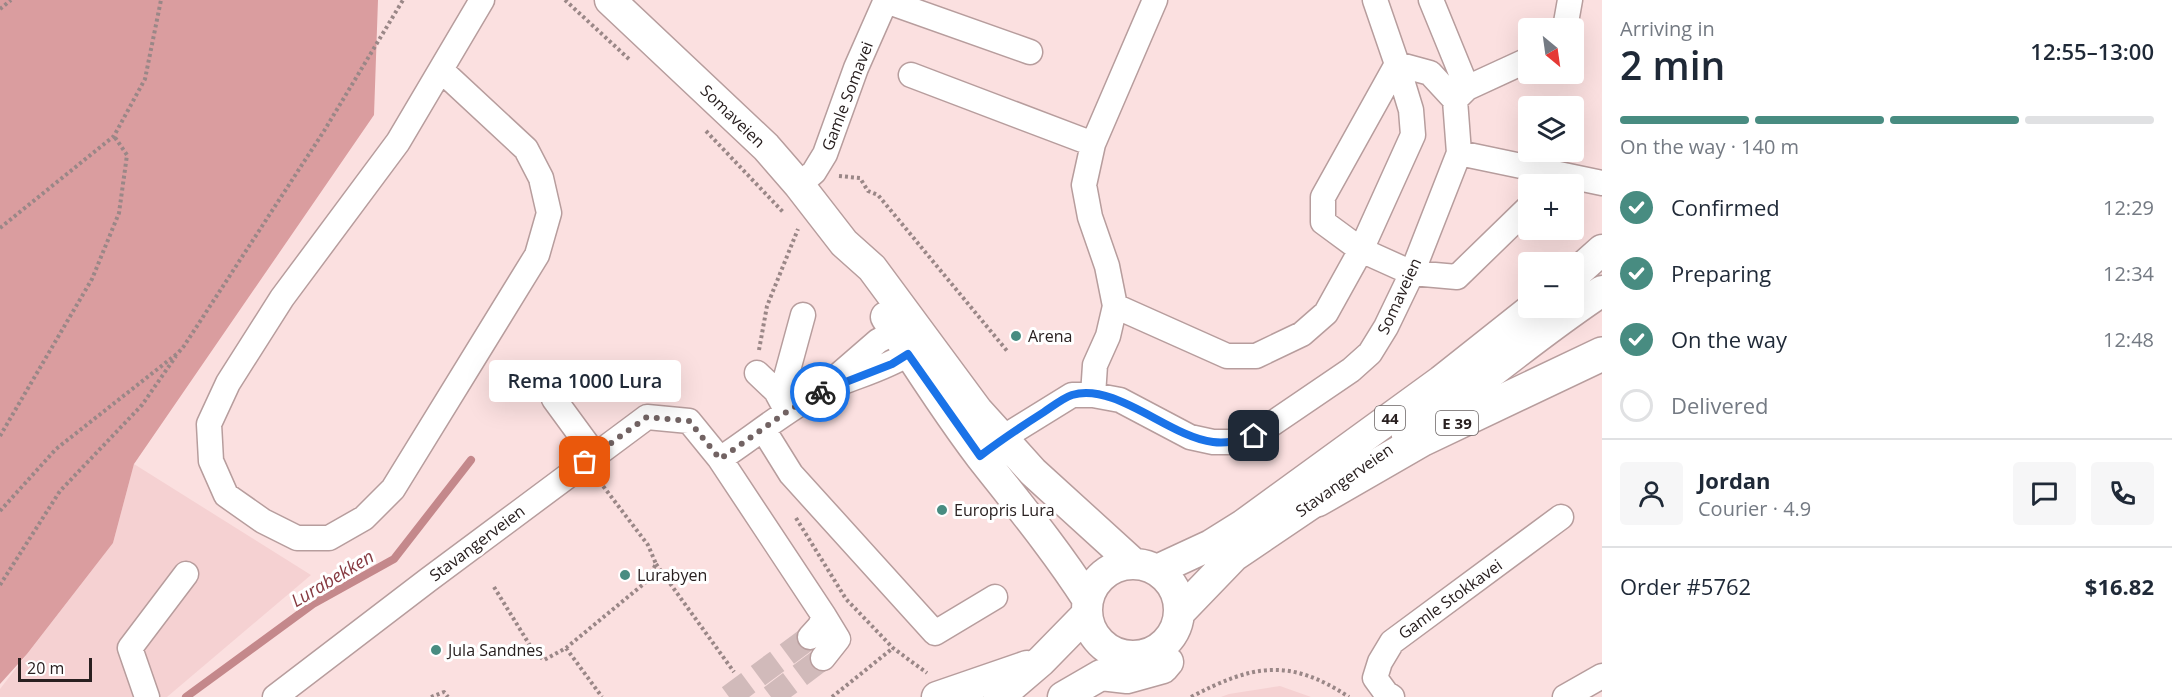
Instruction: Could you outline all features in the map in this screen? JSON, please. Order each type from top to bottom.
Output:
[{"type":"highway","name":"E 39","points":[[1317,500],[1423,439],[1602,354]]},
{"type":"main road","name":"Somaveien","points":[[610,0],[765,147],[799,185],[844,243],[872,268],[906,338],[980,456],[1036,525],[1087,607]]},
{"type":"main road","points":[[1584,265],[1602,250]]},
{"type":"main road","name":"Stavangerveien","points":[[1180,612],[1234,556],[1458,400],[1570,312],[1602,291]]},
{"type":"main road","name":"Stavangerveien","points":[[1145,566],[1211,545],[1243,525],[1442,381],[1521,318]]},
{"type":"main road","name":"Somaveien","points":[[906,338],[1004,437],[1033,472],[1145,566]]},
{"type":"main road","points":[[1063,697],[1101,675],[1127,678],[1163,668],[1190,639],[1203,608],[1234,556]]},
{"type":"main road","name":"44","points":[[1087,607],[1094,586],[1104,574],[1117,566],[1145,566]]},
{"type":"main road","points":[[1145,566],[1170,581],[1178,595],[1180,612]]},
{"type":"main road","points":[[1087,607],[1090,628],[1098,640],[1108,649],[1120,655]]},
{"type":"main road","points":[[999,697],[1041,661],[1087,607]]},
{"type":"main road","name":"44","points":[[1120,655],[1137,656],[1153,652],[1167,642],[1176,628],[1180,612]]},
{"type":"main road","points":[[1041,697],[1079,670],[1120,655]]},
{"type":"main road","points":[[934,687],[1041,661]]},
{"type":"street","points":[[441,70],[526,149],[541,178],[549,213],[537,255],[393,489],[364,518],[329,538],[297,538],[263,521],[226,495],[211,461],[209,424],[228,383],[282,298],[398,142],[482,0]]},
{"type":"street","points":[[886,0],[1030,52]]},
{"type":"street","name":"Gamle Somavei","points":[[799,185],[814,172],[825,154],[856,68],[886,0]]},
{"type":"street","points":[[1093,394],[1095,365],[1108,336],[1115,306],[1107,266],[1090,217],[1084,185],[1093,144],[1155,0]]},
{"type":"street","points":[[1115,306],[1227,356],[1256,356],[1302,334],[1326,313],[1361,250],[1413,135],[1411,110],[1375,0]]},
{"type":"street","points":[[1431,0],[1461,94],[1459,153],[1602,183]]},
{"type":"street","points":[[1567,18],[1570,0]]},
{"type":"street","points":[[1397,63],[1430,73],[1461,94]]},
{"type":"street","points":[[1397,63],[1323,197],[1323,222],[1361,250],[1412,273],[1457,277],[1518,218]]},
{"type":"street","points":[[1461,94],[1518,65]]},
{"type":"street","points":[[911,75],[1093,144]]},
{"type":"street","name":"Somaveien","points":[[980,456],[1004,437],[1072,395],[1093,394],[1120,400],[1190,437],[1213,442],[1233,442],[1254,436],[1351,370],[1370,353],[1386,327],[1412,273],[1459,153]]},
{"type":"street","points":[[803,315],[785,381],[782,401],[763,429],[720,459],[838,639],[823,658]]},
{"type":"street","points":[[782,401],[818,393],[878,341],[906,338]]},
{"type":"street","points":[[757,373],[782,401]]},
{"type":"street","points":[[554,399],[590,458]]},
{"type":"street","name":"Stavangerveien","points":[[276,697],[647,417],[689,421],[720,459]]},
{"type":"street","points":[[763,429],[791,474],[935,633],[995,597]]},
{"type":"street","name":"Gamle Stokkavei","points":[[1392,697],[1386,693],[1375,678],[1380,662],[1392,642],[1561,518]]},
{"type":"street","points":[[147,697],[130,648],[186,574]]},
{"type":"street","points":[[810,637],[820,626],[824,616]]},
{"type":"street","points":[[1565,697],[1602,676]]},
{"type":"path","points":[[0,9],[11,0]]},
{"type":"path","points":[[0,228],[114,136],[145,79],[161,0]]},
{"type":"path","points":[[0,585],[60,491],[142,405],[178,353],[324,131],[403,0]]},
{"type":"path","points":[[566,0],[633,62]]},
{"type":"path","points":[[703,128],[790,220]]},
{"type":"path","points":[[0,436],[92,279],[119,213],[127,155],[114,136]]},
{"type":"path","points":[[834,176],[860,178],[868,191],[878,195],[1008,352]]},
{"type":"path","points":[[757,373],[767,306],[798,228]]},
{"type":"path","points":[[0,511],[56,449],[178,353]]},
{"type":"path","points":[[609,494],[648,545],[657,564],[734,672]]},
{"type":"path","points":[[790,508],[846,599],[934,687]]},
{"type":"path","points":[[494,587],[534,652],[544,660],[566,648],[646,582],[657,564]]},
{"type":"path","points":[[566,648],[602,697]]},
{"type":"path","points":[[832,697],[893,648]]},
{"type":"path","points":[[1191,697],[1217,683],[1257,670],[1289,670],[1328,683],[1349,697]]},
{"type":"path","points":[[431,697],[444,692],[448,697]]},
{"type":"shaded area","points":[[0,0],[378,0],[374,115],[134,464],[113,543],[27,654],[0,684]]},
{"type":"shaded area","points":[[134,464],[311,575],[167,697],[0,697],[0,689],[113,543]]},
{"type":"shaded area","points":[[1280,686],[1311,697],[1221,697],[1229,694]]},
{"type":"waterway","name":"Lurabekken","points":[[186,697],[313,604],[394,559],[471,460]]},
{"type":"tunnel","points":[[729,697],[810,637]]},
{"type":"tunnel","points":[[771,697],[823,658]]},
{"type":"way so far","points":[[585,462],[647,417],[689,421],[720,459],[788,411],[820,392]]},
{"type":"place","name":"Arena","points":[[1016,336]]},
{"type":"place","name":"Rema 1000 Lura","points":[[585,462]]},
{"type":"place","name":"Europris Lura","points":[[942,510]]},
{"type":"place","name":"Lurabyen","points":[[625,575]]},
{"type":"place","name":"Jula Sandnes","points":[[436,650]]},
{"type":"route","points":[[820,392],[892,364],[908,354],[980,456],[1004,437],[1072,395],[1093,394],[1120,400],[1190,437],[1213,442],[1233,442],[1254,436]]}]
